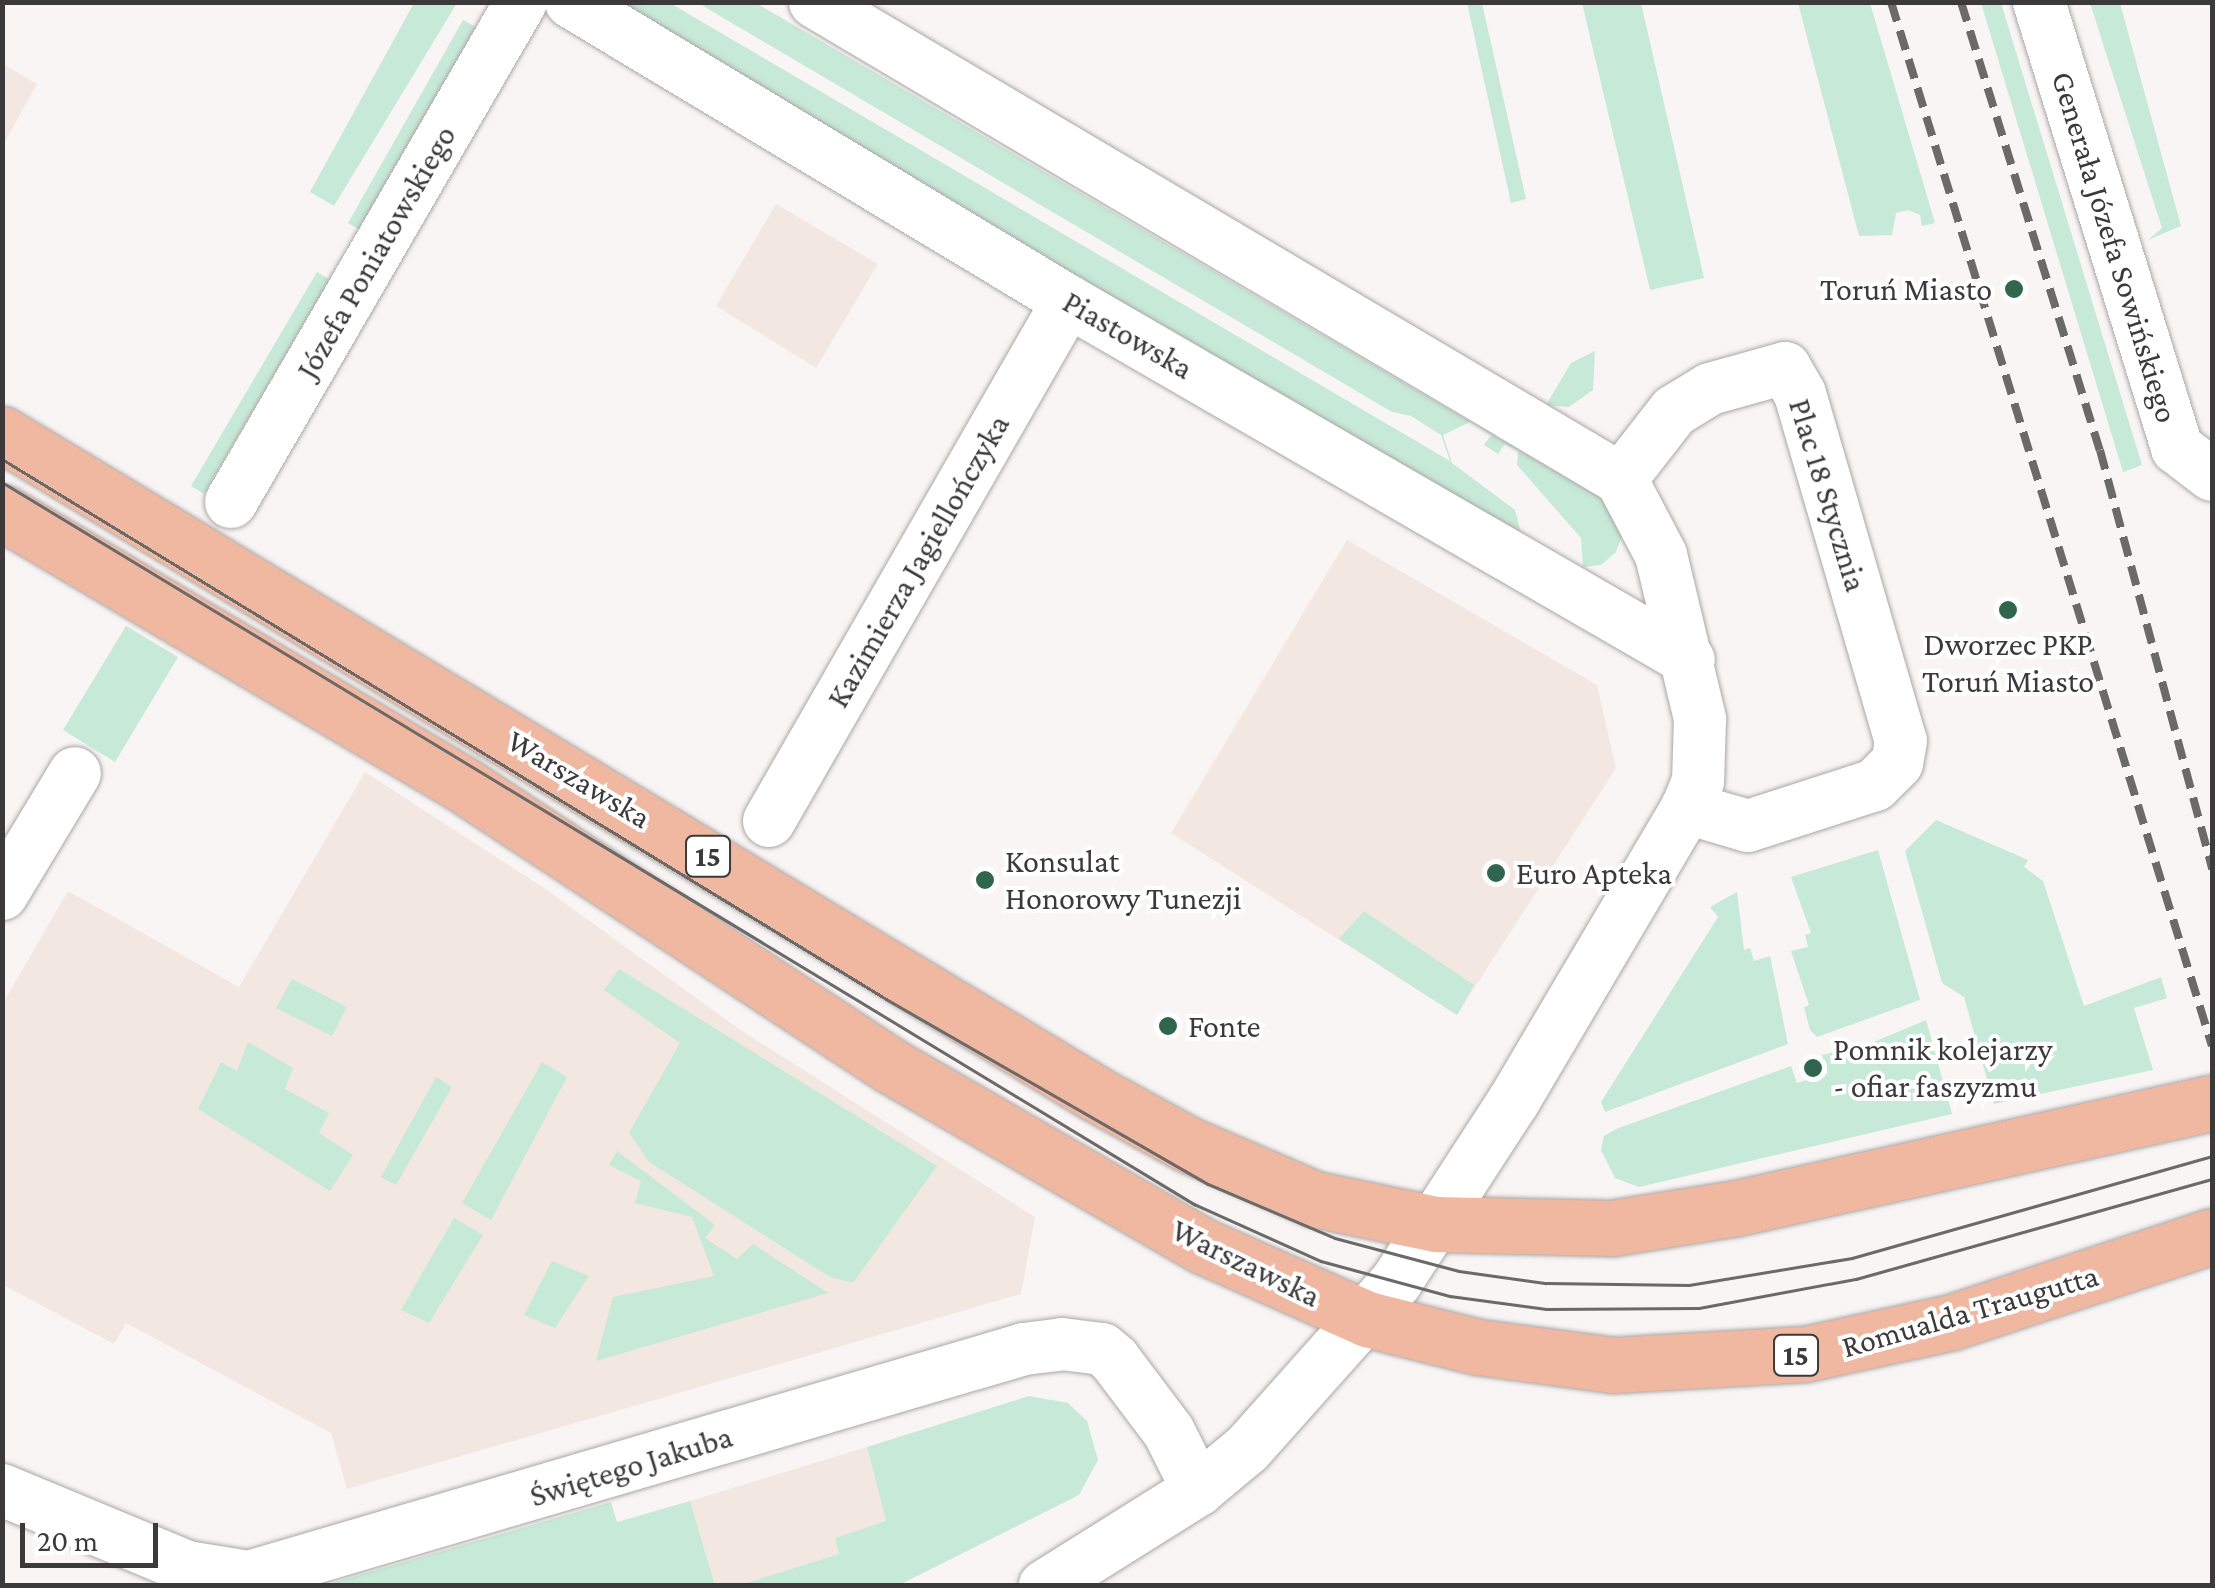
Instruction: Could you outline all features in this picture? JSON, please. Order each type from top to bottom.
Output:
[{"type":"main road","name":"Warszawska","points":[[2,434],[1096,1094],[1278,1186],[1436,1224]]},
{"type":"main road","name":"Warszawska","points":[[2,512],[462,784],[891,1066],[1203,1246],[1367,1319]]},
{"type":"main road","name":"15","points":[[1436,1224],[1521,1230],[1657,1222],[2212,1104]]},
{"type":"main road","name":"Romualda Traugutta","points":[[1367,1319],[1547,1359],[1664,1366],[1767,1358],[1862,1344],[1952,1322],[2212,1236]]},
{"type":"street","name":"Józefa Poniatowskiego","points":[[230,502],[521,2]]},
{"type":"street","name":"Piastowska","points":[[571,2],[1068,301],[1689,660]]},
{"type":"street","points":[[816,2],[1621,480],[1661,556],[1689,660],[1700,752],[1688,808],[1436,1224],[1367,1319],[1247,1450],[1198,1490],[1045,1586]]},
{"type":"street","name":"Generała Józefa Sowińskiego","points":[[2039,2],[2177,448],[2212,475]]},
{"type":"street","name":"Kazimierza Jagiellończyka","points":[[769,821],[1068,301]]},
{"type":"street","name":"Plac 18 Stycznia","points":[[1621,480],[1674,410],[1710,389],[1785,368],[1800,394],[1901,740],[1897,764],[1875,785],[1748,826],[1688,808]]},
{"type":"street","points":[[2,894],[75,773]]},
{"type":"street","name":"Świętego Jakuba","points":[[2,1490],[187,1567],[250,1578],[1024,1349],[1062,1344],[1102,1350],[1114,1359],[1169,1432],[1198,1490]]},
{"type":"shaded area","points":[[3,64],[37,84],[3,145]]},
{"type":"shaded area","points":[[776,204],[878,264],[816,368],[716,306]]},
{"type":"shaded area","points":[[1347,540],[1597,685],[1616,768],[1457,1015],[1171,833]]},
{"type":"shaded area","points":[[365,772],[544,888],[739,1029],[1035,1217],[1021,1294],[347,1489],[331,1433],[126,1323],[114,1344],[3,1285],[3,1003],[68,891],[239,987]]},
{"type":"shaded area","points":[[867,1447],[886,1521],[835,1538],[839,1554],[740,1585],[715,1585],[690,1501]]},
{"type":"green space","points":[[414,3],[457,3],[334,206],[310,192]]},
{"type":"green space","points":[[609,3],[670,3],[1450,461],[1441,435],[1411,416],[1392,412],[698,3],[756,3],[1599,497],[1615,511],[1622,536],[1616,552],[1601,565],[1583,567],[1581,538],[1517,465],[1518,451],[1505,444],[1498,454],[1484,445],[1491,435],[1470,422],[1443,435],[1452,463],[1515,510],[1522,536]]},
{"type":"green space","points":[[1467,3],[1482,3],[1526,199],[1511,203]]},
{"type":"green space","points":[[1582,3],[1641,3],[1704,278],[1650,290]]},
{"type":"green space","points":[[1798,3],[1870,3],[1935,223],[1922,226],[1920,215],[1908,210],[1896,213],[1892,235],[1859,236]]},
{"type":"green space","points":[[1981,3],[2001,3],[2142,465],[2123,472]]},
{"type":"green space","points":[[2090,3],[2120,3],[2181,226],[2148,240],[2162,228]]},
{"type":"green space","points":[[463,20],[478,28],[363,232],[348,223]]},
{"type":"green space","points":[[317,272],[330,280],[204,494],[191,486]]},
{"type":"green space","points":[[1595,351],[1593,390],[1569,407],[1546,405],[1571,363]]},
{"type":"green space","points":[[126,626],[178,657],[115,762],[63,730]]},
{"type":"green space","points":[[1936,820],[2028,860],[2024,867],[2043,881],[2084,1006],[2161,977],[2167,998],[2134,1008],[2153,1070],[1994,1104],[1964,997],[1942,983],[1905,851]]},
{"type":"green space","points":[[1878,850],[1920,1000],[1817,1037],[1810,1030],[1804,1007],[1809,1005],[1791,951],[1808,947],[1805,935],[1811,933],[1791,877]]},
{"type":"green space","points":[[1737,892],[1744,950],[1750,948],[1754,961],[1770,956],[1788,1044],[1605,1112],[1601,1102],[1718,917],[1710,907]]},
{"type":"green space","points":[[1364,911],[1474,985],[1457,1015],[1339,939]]},
{"type":"green space","points":[[619,969],[937,1166],[853,1283],[830,1277],[649,1162],[629,1133],[680,1043],[604,990]]},
{"type":"green space","points":[[292,979],[347,1007],[332,1036],[276,1008]]},
{"type":"green space","points":[[1926,1020],[1952,1114],[1639,1187],[1615,1178],[1601,1150],[1604,1136],[1616,1129],[1791,1066],[1797,1083],[1828,1073],[1822,1055],[1864,1046]]},
{"type":"green space","points":[[248,1042],[293,1068],[285,1089],[329,1113],[319,1133],[353,1155],[330,1191],[198,1109],[221,1062],[237,1071]]},
{"type":"green space","points":[[542,1062],[567,1077],[491,1220],[462,1203]]},
{"type":"green space","points":[[436,1077],[452,1087],[396,1185],[381,1177]]},
{"type":"green space","points":[[617,1151],[715,1225],[705,1238],[737,1259],[753,1244],[828,1293],[596,1361],[613,1297],[714,1276],[692,1217],[635,1203],[641,1181],[609,1165]]},
{"type":"green space","points":[[454,1218],[483,1235],[429,1323],[401,1310]]},
{"type":"green space","points":[[552,1261],[589,1276],[555,1328],[524,1315]]},
{"type":"green space","points":[[1029,1396],[1068,1403],[1087,1421],[1098,1460],[1079,1495],[899,1585],[740,1585],[839,1554],[835,1538],[886,1521],[867,1447]]},
{"type":"green space","points":[[690,1501],[715,1585],[325,1585],[611,1502],[617,1522]]},
{"type":"tram line","points":[[2,459],[888,1000],[1208,1184],[1335,1238],[1459,1271],[1546,1283],[1689,1285],[1852,1258],[2212,1156]]},
{"type":"tram line","points":[[2,482],[1194,1204],[1321,1261],[1450,1296],[1546,1309],[1699,1308],[1856,1279],[2212,1179]]},
{"type":"railway","points":[[1891,2],[2212,1046]]},
{"type":"railway","points":[[1961,2],[2100,450],[2212,869]]},
{"type":"place","name":"Toruń Miasto","points":[[2014,289]]},
{"type":"place","name":"Dworzec PKP Toruń Miasto","points":[[2008,610]]},
{"type":"place","name":"Euro Apteka","points":[[1496,873]]},
{"type":"place","name":"Konsulat Honorowy Tunezji","points":[[985,880]]},
{"type":"place","name":"Fonte","points":[[1168,1026]]},
{"type":"place","name":"Pomnik kolejarzy - ofiar faszyzmu","points":[[1813,1068]]}]
